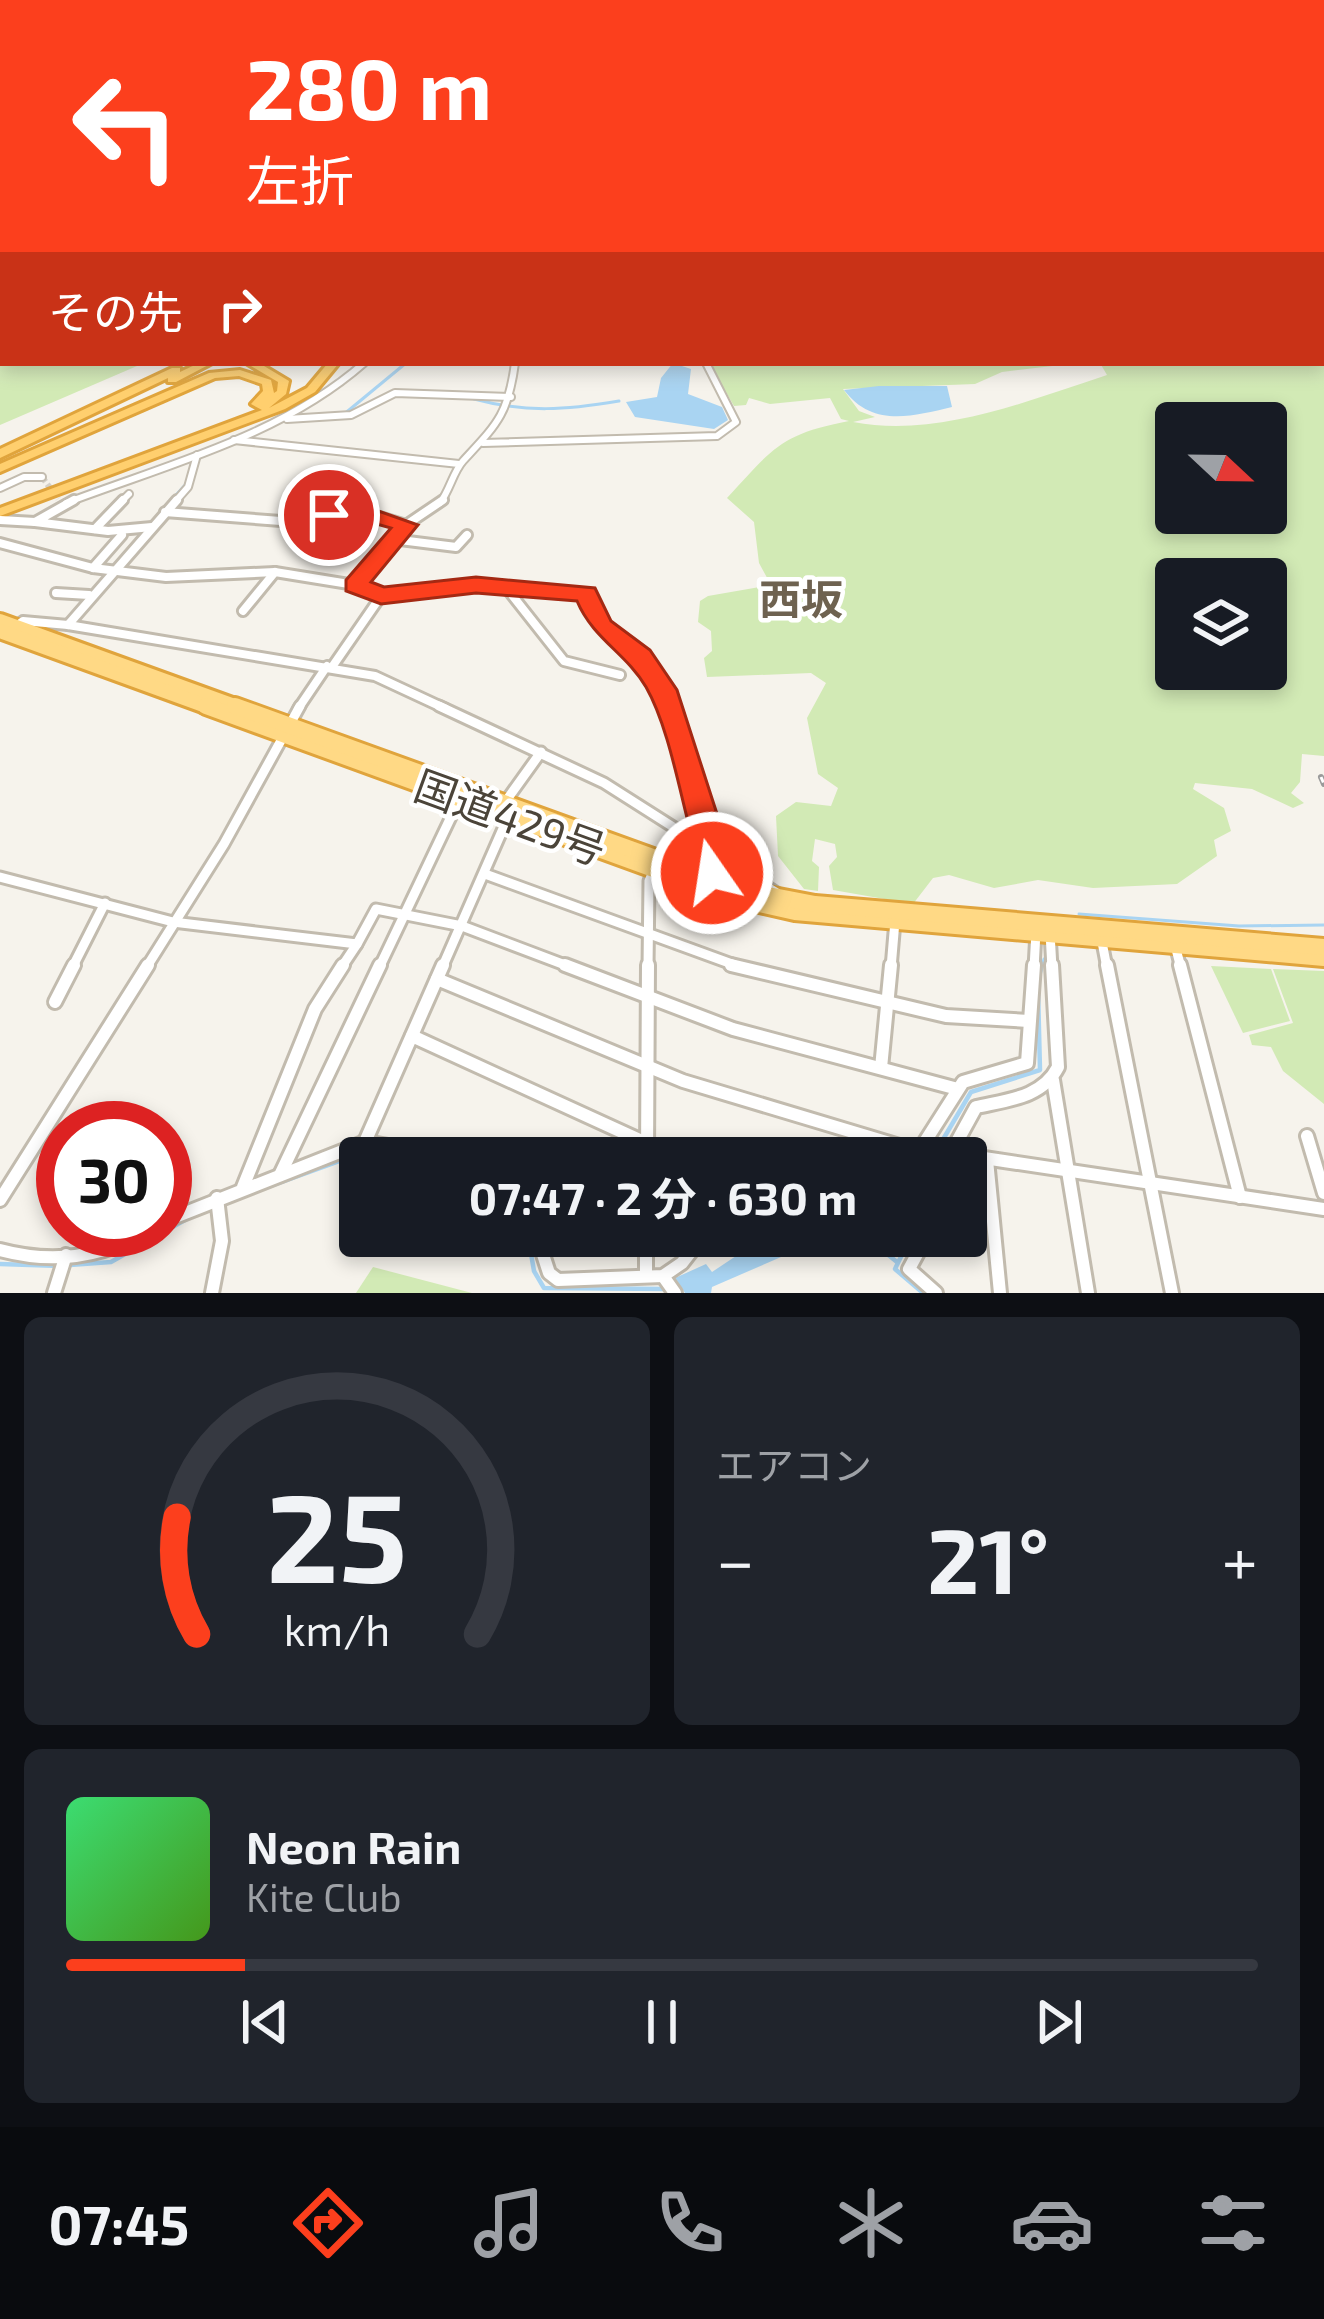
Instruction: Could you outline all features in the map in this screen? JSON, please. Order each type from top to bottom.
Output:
[{"type":"highway","points":[[3,458],[171,366]]},
{"type":"highway","points":[[3,458],[185,366]]},
{"type":"highway","points":[[3,458],[201,366]]},
{"type":"highway","points":[[0,513],[262,408],[283,392],[281,376],[258,366]]},
{"type":"highway","points":[[297,398],[321,366]]},
{"type":"highway","points":[[0,513],[147,460],[297,398],[332,366]]},
{"type":"highway","points":[[3,458],[213,375],[248,374],[267,382],[265,398],[235,418]]},
{"type":"highway","name":"国道429号","points":[[6,628],[656,866],[795,912],[1324,958]]},
{"type":"highway","name":"国道429号","points":[[708,884],[895,918]]},
{"type":"highway","name":"国道429号","points":[[1174,942],[1324,946]]},
{"type":"street","points":[[35,522],[60,502],[199,456],[289,419],[334,391],[358,366]]},
{"type":"street","points":[[355,585],[406,525],[440,505],[460,464],[484,443],[509,408],[515,366]]},
{"type":"street","points":[[484,443],[717,436],[736,422],[708,366]]},
{"type":"street","points":[[289,419],[357,413],[395,393],[511,397]]},
{"type":"street","points":[[234,439],[350,448],[460,464]]},
{"type":"street","points":[[68,625],[148,526],[188,488],[199,456]]},
{"type":"street","points":[[0,488],[24,477],[42,477]]},
{"type":"street","points":[[94,530],[129,494]]},
{"type":"street","points":[[165,512],[294,522],[353,509],[406,525]]},
{"type":"street","points":[[0,513],[94,530],[148,526]]},
{"type":"street","points":[[93,568],[122,535]]},
{"type":"street","points":[[392,539],[456,547],[467,535]]},
{"type":"street","points":[[0,553],[4,544],[93,568],[179,578],[275,572],[355,585],[381,596],[476,585],[586,594],[600,626],[640,657],[663,690],[712,848],[708,884]]},
{"type":"street","points":[[242,611],[275,572]]},
{"type":"street","points":[[506,588],[564,661],[620,675]]},
{"type":"street","points":[[56,592],[90,596]]},
{"type":"street","points":[[0,1200],[224,844],[284,730],[381,596]]},
{"type":"street","points":[[6,628],[23,621],[68,625],[375,676],[541,752],[712,848],[783,898]]},
{"type":"street","points":[[367,1137],[485,874],[505,811],[541,752]]},
{"type":"street","points":[[280,1175],[462,795]]},
{"type":"street","points":[[647,1137],[649,932],[656,866]]},
{"type":"street","points":[[485,874],[649,932],[717,962],[946,1016],[1029,1021]]},
{"type":"street","points":[[0,877],[173,922],[357,944]]},
{"type":"street","points":[[55,1002],[105,903]]},
{"type":"street","points":[[242,1188],[315,1009],[376,910],[461,926],[733,1029],[954,1088],[1027,1063],[1043,931]]},
{"type":"street","points":[[881,1068],[895,918]]},
{"type":"street","points":[[1043,931],[1058,1066],[1053,1080],[1088,1293]]},
{"type":"street","points":[[1101,936],[1172,1293]]},
{"type":"street","points":[[1174,942],[1240,1197]]},
{"type":"street","points":[[437,979],[648,1066],[872,1137]]},
{"type":"street","points":[[412,1036],[634,1137]]},
{"type":"street","points":[[959,1137],[976,1107],[1035,1092],[1053,1080]]},
{"type":"street","points":[[927,1137],[954,1088]]},
{"type":"street","points":[[1306,1136],[1324,1193]]},
{"type":"street","points":[[192,1212],[339,1152]]},
{"type":"street","points":[[1000,1293],[987,1160],[1324,1209]]},
{"type":"street","points":[[212,1293],[220,1264],[218,1204]]},
{"type":"street","points":[[0,1250],[63,1262],[86,1257]]},
{"type":"street","points":[[544,1257],[549,1273],[558,1280],[664,1278],[687,1257]]},
{"type":"street","points":[[646,1257],[646,1276]]},
{"type":"street","points":[[916,1257],[909,1269],[936,1293]]},
{"type":"street","points":[[54,1293],[63,1262]]},
{"type":"street","points":[[664,1278],[675,1293]]},
{"type":"green space","points":[[0,366],[137,366],[0,425]]},
{"type":"green space","points":[[711,366],[1053,366],[1002,372],[975,384],[843,389],[859,411],[875,417],[853,422],[885,426],[950,421],[1014,406],[1107,375],[1102,366],[1324,366],[1324,756],[1302,754],[1300,782],[1291,793],[1304,803],[1293,808],[1252,789],[1195,783],[1193,789],[1224,808],[1231,831],[1214,840],[1217,856],[1177,884],[1093,888],[1038,880],[994,888],[949,875],[933,878],[913,904],[833,890],[829,866],[837,857],[835,844],[815,839],[812,861],[819,867],[818,891],[804,889],[778,856],[776,816],[796,802],[831,806],[838,788],[818,774],[807,718],[826,683],[811,673],[707,677],[704,658],[712,651],[711,631],[698,622],[700,601],[771,585],[759,563],[754,522],[727,498],[780,446],[808,431],[849,421],[841,419],[830,398],[770,404],[749,398],[746,405],[734,406]]},
{"type":"green space","points":[[1211,966],[1271,969],[1290,1021],[1243,1033]]},
{"type":"green space","points":[[1273,969],[1324,971],[1324,1104],[1283,1071],[1271,1047],[1252,1045],[1249,1035],[1293,1023]]},
{"type":"green space","points":[[373,1267],[472,1293],[356,1293]]},
{"type":"water","points":[[671,366],[691,369],[688,394],[722,407],[728,420],[714,429],[635,417],[626,402],[657,397],[661,378]]},
{"type":"water","points":[[947,386],[952,407],[907,416],[879,414],[855,402],[844,390]]},
{"type":"water","points":[[734,1257],[781,1257],[712,1287],[711,1293],[685,1293],[675,1278],[706,1264],[712,1272]]},
{"type":"waterway","points":[[343,415],[402,366]]},
{"type":"waterway","points":[[474,399],[546,409],[619,401]]},
{"type":"waterway","points":[[354,417],[372,407]]},
{"type":"waterway","points":[[148,526],[186,484]]},
{"type":"waterway","points":[[72,530],[110,534]]},
{"type":"waterway","points":[[1079,914],[1239,926],[1324,925]]},
{"type":"waterway","points":[[1042,965],[1044,959]]},
{"type":"waterway","points":[[1038,980],[1042,965]]},
{"type":"waterway","points":[[944,1137],[971,1092],[1040,1070],[1038,990]]},
{"type":"waterway","points":[[268,1187],[339,1161]]},
{"type":"waterway","points":[[70,1265],[120,1257]]},
{"type":"waterway","points":[[532,1257],[544,1288],[668,1289]]},
{"type":"waterway","points":[[891,1257],[897,1262]]},
{"type":"waterway","points":[[901,1257],[895,1269],[923,1293]]},
{"type":"waterway","points":[[0,1264],[60,1266]]},
{"type":"tunnel","points":[[42,477],[58,499]]},
{"type":"railway","points":[[1321,777],[1324,784]]},
{"type":"district","name":"西坂","points":[[801,600]]},
{"type":"route","points":[[329,515],[353,509],[406,525],[355,585],[381,596],[476,585],[586,594],[600,626],[640,657],[663,690],[712,848],[712,873]]}]
